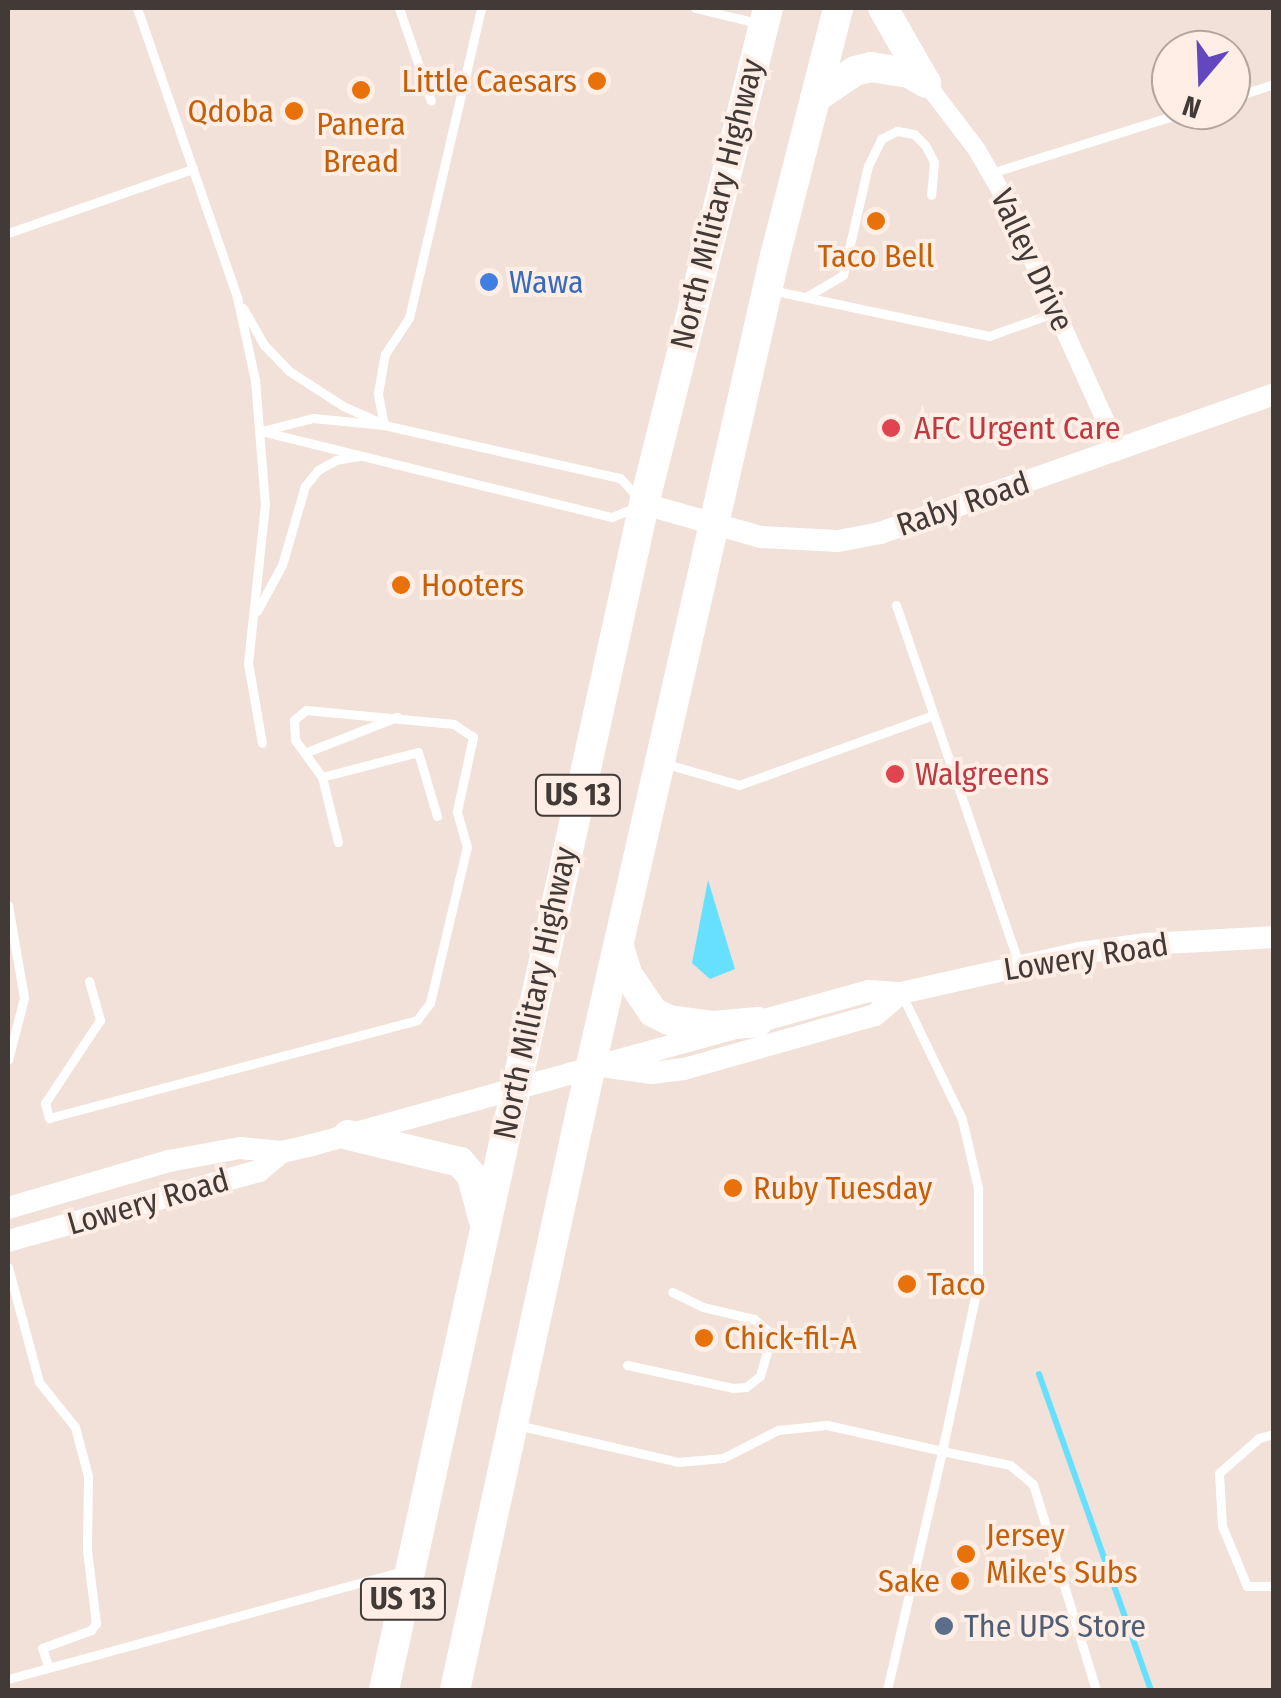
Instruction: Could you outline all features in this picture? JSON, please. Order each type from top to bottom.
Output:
[{"type":"main road","name":"US 13","points":[[455,1690],[591,1065],[768,290],[838,8]]},
{"type":"main road","points":[[883,8],[926,83]]},
{"type":"main road","name":"North Military Highway","points":[[384,1690],[644,504],[766,16]]},
{"type":"main road","points":[[814,98],[856,71],[870,67],[909,73],[926,83]]},
{"type":"main road","points":[[619,946],[627,974],[653,1012],[669,1020],[713,1026],[758,1022]]},
{"type":"main road","points":[[348,1134],[460,1162],[472,1176],[484,1226]]},
{"type":"street","name":"Valley Drive","points":[[926,83],[991,174],[1118,449]]},
{"type":"street","name":"Raby Road","points":[[644,504],[778,540],[838,541],[880,533],[1274,394]]},
{"type":"street","name":"Lowery Road","points":[[8,1208],[169,1160],[240,1148],[282,1152],[515,1085],[870,991],[901,992],[1019,965],[1146,944],[1274,937]]},
{"type":"street","name":"Lowery Road","points":[[591,1065],[651,1073],[684,1068],[875,1015],[901,992]]},
{"type":"street","name":"Lowery Road","points":[[8,1241],[259,1171],[282,1152]]},
{"type":"lane","points":[[137,8],[237,297],[262,431],[265,504],[248,663],[262,743]]},
{"type":"lane","points":[[399,8],[431,101]]},
{"type":"lane","points":[[384,425],[378,394],[385,354],[409,318],[481,8]]},
{"type":"lane","points":[[695,8],[766,16]]},
{"type":"lane","points":[[991,174],[1151,123]]},
{"type":"lane","points":[[805,297],[843,275],[868,166],[882,139],[897,131],[914,134],[925,145],[934,162],[931,194]]},
{"type":"lane","points":[[8,234],[192,170]]},
{"type":"lane","points":[[8,219],[20,229]]},
{"type":"lane","points":[[768,290],[990,336],[1056,312]]},
{"type":"lane","points":[[237,297],[264,345],[290,372],[342,406],[384,425]]},
{"type":"lane","points":[[313,418],[384,425],[620,478],[644,504],[611,517],[262,431],[313,418]]},
{"type":"lane","points":[[256,614],[282,565],[305,486],[318,470],[336,460],[365,455]]},
{"type":"lane","points":[[896,606],[1019,965]]},
{"type":"lane","points":[[89,981],[100,1020],[45,1102],[49,1118],[418,1020],[430,1003],[467,847],[456,811],[473,737],[454,724],[306,710],[294,720],[295,740],[322,778],[338,842]]},
{"type":"lane","points":[[661,762],[739,785],[933,715]]},
{"type":"lane","points":[[306,752],[399,716]]},
{"type":"lane","points":[[322,778],[418,752],[437,816]]},
{"type":"lane","points":[[8,905],[24,998],[8,1060]]},
{"type":"lane","points":[[887,1690],[978,1283],[978,1188],[962,1119],[901,992]]},
{"type":"lane","points":[[8,1267],[40,1382],[75,1427],[88,1476],[86,1526],[96,1623],[91,1630],[42,1648],[49,1668]]},
{"type":"lane","points":[[627,1365],[733,1388],[746,1387],[760,1376],[769,1345],[767,1330],[754,1319],[703,1307],[672,1292]]},
{"type":"lane","points":[[515,1425],[678,1462],[723,1458],[778,1430],[827,1425],[1010,1465],[1034,1484],[1062,1588],[1096,1690]]},
{"type":"lane","points":[[1274,1434],[1259,1438],[1219,1473],[1222,1526],[1247,1586],[1274,1586]]},
{"type":"lane","points":[[8,1679],[408,1570]]},
{"type":"water","points":[[708,880],[735,969],[710,979],[692,963]]},
{"type":"waterway","points":[[1039,1374],[1151,1690]]},
{"type":"place","name":"Little Caesars","points":[[597,81]]},
{"type":"place","name":"Panera Bread","points":[[361,90]]},
{"type":"place","name":"Qdoba","points":[[294,111]]},
{"type":"place","name":"Taco Bell","points":[[876,221]]},
{"type":"place","name":"Wawa","points":[[489,282]]},
{"type":"place","name":"AFC Urgent Care","points":[[891,428]]},
{"type":"place","name":"Hooters","points":[[401,585]]},
{"type":"place","name":"Walgreens","points":[[895,774]]},
{"type":"place","name":"Ruby Tuesday","points":[[733,1188]]},
{"type":"place","name":"Taco","points":[[907,1284]]},
{"type":"place","name":"Chick-fil-A","points":[[704,1338]]},
{"type":"place","name":"Jersey Mike's Subs","points":[[966,1554]]},
{"type":"place","name":"Sake","points":[[960,1581]]},
{"type":"place","name":"The UPS Store","points":[[944,1626]]}]
